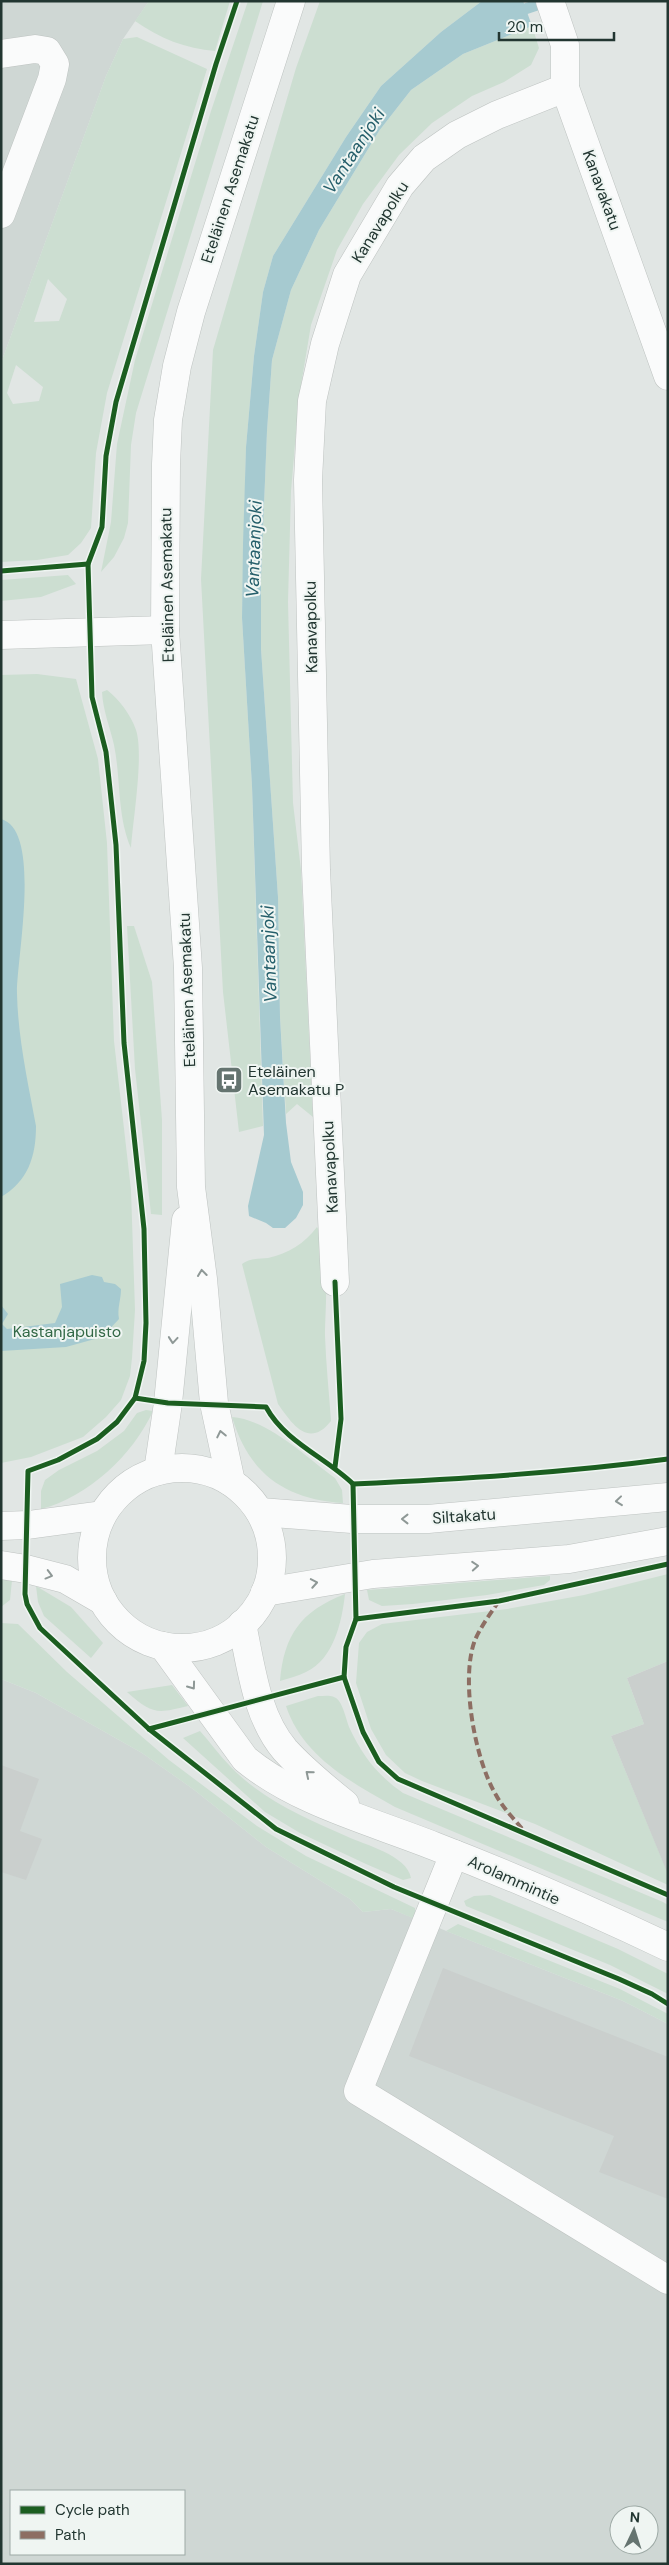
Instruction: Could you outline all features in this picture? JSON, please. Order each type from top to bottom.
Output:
[{"type":"street","name":"Eteläinen Asemakatu","points":[[231,1482],[214,1403],[203,1279],[191,1187],[188,968],[165,630],[166,464],[168,420],[177,366],[190,312],[291,1]]},
{"type":"street","name":"Kanavakatu","points":[[550,1],[565,45],[565,88],[668,376]]},
{"type":"street","points":[[1,54],[47,51],[54,64],[52,79],[1,214]]},
{"type":"street","name":"Kanavapolku","points":[[335,1282],[316,870],[308,480],[312,401],[325,344],[347,275],[400,186],[424,158],[458,135],[498,115],[565,88]]},
{"type":"street","points":[[1,635],[165,630]]},
{"type":"street","name":"Eteläinen Asemakatu","points":[[158,1471],[168,1403],[181,1251],[191,1187]]},
{"type":"street","points":[[183,1468],[208,1472],[231,1482],[247,1496],[260,1512],[270,1537],[272,1564],[266,1592],[256,1609],[242,1624],[219,1640],[192,1647],[163,1646],[139,1637],[118,1622],[103,1601],[95,1580],[92,1558],[94,1536],[102,1514],[117,1496],[136,1480],[158,1471],[183,1468]]},
{"type":"street","name":"Siltakatu","points":[[260,1512],[352,1519],[428,1519],[668,1496]]},
{"type":"street","points":[[1,1526],[28,1526],[102,1514]]},
{"type":"street","points":[[266,1592],[373,1574],[569,1559],[668,1541]]},
{"type":"street","points":[[1,1565],[65,1579],[103,1601]]},
{"type":"street","name":"Arolammintie","points":[[242,1624],[258,1699],[270,1726],[284,1749],[301,1767],[359,1817]]},
{"type":"street","name":"Arolammintie","points":[[163,1646],[245,1759],[262,1773],[297,1794],[454,1854],[668,1947]]},
{"type":"street","points":[[454,1854],[358,2091],[668,2280]]},
{"type":"shaded area","points":[[1,1],[149,1],[123,39],[106,76],[1,363]]},
{"type":"shaded area","points":[[1,1679],[36,1693],[142,1753],[193,1789],[266,1847],[350,1899],[363,1912],[391,1909],[623,2001],[668,2024],[668,2564],[1,2564]]},
{"type":"green space","points":[[149,1],[230,1],[215,51],[173,42],[135,21]]},
{"type":"green space","points":[[248,1],[263,1],[136,413],[131,445],[128,523],[124,538],[114,557],[101,572],[111,522],[117,444],[135,360],[211,111]]},
{"type":"green space","points":[[320,1],[482,1],[441,32],[381,86],[346,137],[273,256],[263,292],[254,356],[246,447],[242,618],[252,786],[263,1126],[239,1132],[223,992],[201,579],[213,350],[296,68]]},
{"type":"green space","points":[[532,26],[539,48],[531,65],[504,82],[472,96],[432,123],[399,155],[363,204],[337,250],[311,325],[299,397],[291,491],[288,602],[293,803],[301,870],[313,1117],[297,1104],[286,1114],[280,1017],[278,897],[261,649],[261,580],[272,360],[291,290],[319,230],[379,131],[411,90],[463,54]]},
{"type":"green space","points":[[137,37],[207,69],[107,393],[96,453],[91,528],[81,543],[68,555],[37,560],[1,562],[1,363],[106,76],[123,39]],"holes":[[[48,279],[67,299],[59,321],[34,322]],[[16,365],[43,387],[39,401],[13,404],[7,393]]]},
{"type":"green space","points":[[68,575],[76,584],[41,597],[1,601],[1,580]]},
{"type":"green space","name":"Kastanjapuisto","points":[[37,674],[76,679],[98,759],[107,843],[114,1041],[131,1190],[135,1310],[130,1376],[121,1400],[106,1417],[83,1437],[31,1457],[1,1463],[1,675]]},
{"type":"green space","points":[[107,690],[128,713],[134,724],[138,741],[137,788],[131,848],[123,823],[114,745],[103,699],[102,692]]},
{"type":"green space","points":[[127,926],[134,926],[152,982],[162,1120],[162,1215],[151,1214],[135,1069]]},
{"type":"green space","points":[[317,1227],[321,1236],[326,1263],[325,1336],[331,1421],[323,1429],[315,1433],[308,1433],[295,1426],[278,1404],[242,1264],[251,1260],[268,1258],[283,1253],[301,1243]]},
{"type":"green space","points":[[146,1410],[153,1411],[134,1443],[107,1472],[76,1495],[41,1509],[41,1491],[45,1480],[59,1470],[97,1451],[124,1431],[137,1413]]},
{"type":"green space","points":[[232,1417],[260,1425],[299,1450],[335,1478],[342,1490],[343,1503],[304,1496],[272,1480],[248,1454],[239,1437]]},
{"type":"green space","points":[[668,1574],[668,1661],[627,1678],[644,1724],[611,1736],[662,1859],[668,1857],[668,1885],[535,1824],[422,1781],[405,1773],[386,1755],[371,1729],[356,1683],[359,1643],[367,1632],[382,1624],[507,1609],[584,1595]]},
{"type":"green space","points":[[550,1576],[550,1580],[544,1585],[487,1595],[413,1604],[382,1606],[369,1600],[367,1590]]},
{"type":"green space","points":[[1,1578],[12,1580],[10,1600],[1,1607]]},
{"type":"green space","points":[[36,1586],[71,1607],[103,1643],[91,1658],[44,1616],[38,1602]]},
{"type":"green space","points":[[345,1594],[339,1627],[330,1649],[316,1666],[297,1676],[280,1681],[286,1650],[298,1627],[317,1608]]},
{"type":"green space","points":[[1,1623],[18,1624],[67,1672],[169,1760],[257,1826],[306,1856],[415,1908],[415,1919],[391,1909],[363,1912],[350,1899],[266,1847],[193,1789],[142,1753],[36,1693],[1,1679]]},
{"type":"green space","points":[[172,1685],[188,1706],[161,1711],[155,1710],[143,1705],[127,1692]]},
{"type":"green space","points":[[318,1696],[332,1696],[339,1701],[359,1747],[378,1772],[403,1793],[663,1902],[668,1905],[668,1922],[395,1807],[346,1778],[316,1754],[304,1740],[286,1706]]},
{"type":"green space","points":[[200,1731],[230,1766],[255,1788],[299,1815],[394,1857],[408,1870],[411,1878],[403,1880],[366,1864],[300,1833],[265,1812],[183,1738]]},
{"type":"green space","points":[[490,1895],[618,1949],[668,1974],[668,1994],[610,1965],[466,1906],[464,1901],[474,1896]]},
{"type":"green space","points":[[458,1924],[620,1989],[668,2014],[668,2024],[623,2001],[446,1931]]},
{"type":"water","points":[[482,1],[523,1],[532,26],[463,54],[411,90],[379,131],[319,230],[291,290],[272,360],[261,580],[261,649],[278,897],[280,1017],[286,1123],[291,1162],[303,1192],[303,1205],[296,1218],[285,1228],[273,1228],[249,1216],[248,1206],[264,1135],[252,786],[242,618],[243,544],[246,447],[254,356],[263,292],[273,256],[346,137],[381,86],[441,32]]},
{"type":"water","points":[[1,819],[14,828],[21,846],[24,871],[23,927],[17,994],[21,1044],[36,1126],[36,1137],[32,1158],[24,1176],[18,1184],[1,1197]]},
{"type":"water","points":[[92,1275],[102,1277],[104,1282],[115,1284],[121,1289],[118,1311],[119,1319],[102,1337],[66,1347],[1,1351],[1,1305],[8,1314],[2,1324],[7,1329],[55,1323],[62,1307],[60,1284]]},
{"type":"building","points":[[668,1661],[667,1872],[611,1736],[644,1724],[627,1678]]},
{"type":"building","points":[[1,1765],[39,1779],[20,1831],[42,1839],[26,1880],[1,1872]]},
{"type":"building","points":[[443,1968],[668,2057],[668,2199],[599,2172],[614,2136],[409,2056]]},
{"type":"waterway","name":"Vantaanjoki","points":[[513,13],[549,1]]},
{"type":"marked path","points":[[499,1601],[475,1640],[471,1656],[469,1676],[472,1719],[476,1741],[488,1780],[502,1805],[524,1831]]},
{"type":"cycle path","points":[[237,1],[216,64],[116,402],[106,456],[102,527],[88,564],[92,697],[106,752],[116,845],[124,1043],[144,1229],[146,1323],[144,1361],[135,1398],[117,1422],[97,1439],[58,1460],[28,1471],[25,1594],[27,1604],[40,1628],[149,1729],[276,1829],[394,1887],[619,1979],[652,1994],[668,2004]]},
{"type":"cycle path","points":[[1,571],[88,564]]},
{"type":"cycle path","points":[[335,1282],[341,1419],[335,1467]]},
{"type":"cycle path","points":[[135,1398],[168,1403],[266,1407],[274,1419],[294,1440],[353,1484],[511,1475],[668,1459]]},
{"type":"cycle path","points":[[353,1484],[356,1619],[499,1601],[668,1564]]},
{"type":"cycle path","points":[[149,1729],[344,1677],[346,1647],[356,1619]]},
{"type":"cycle path","points":[[344,1677],[363,1732],[379,1762],[398,1779],[668,1895]]},
{"type":"place","name":"Eteläinen Asemakatu P","points":[[229,1080]]}]
